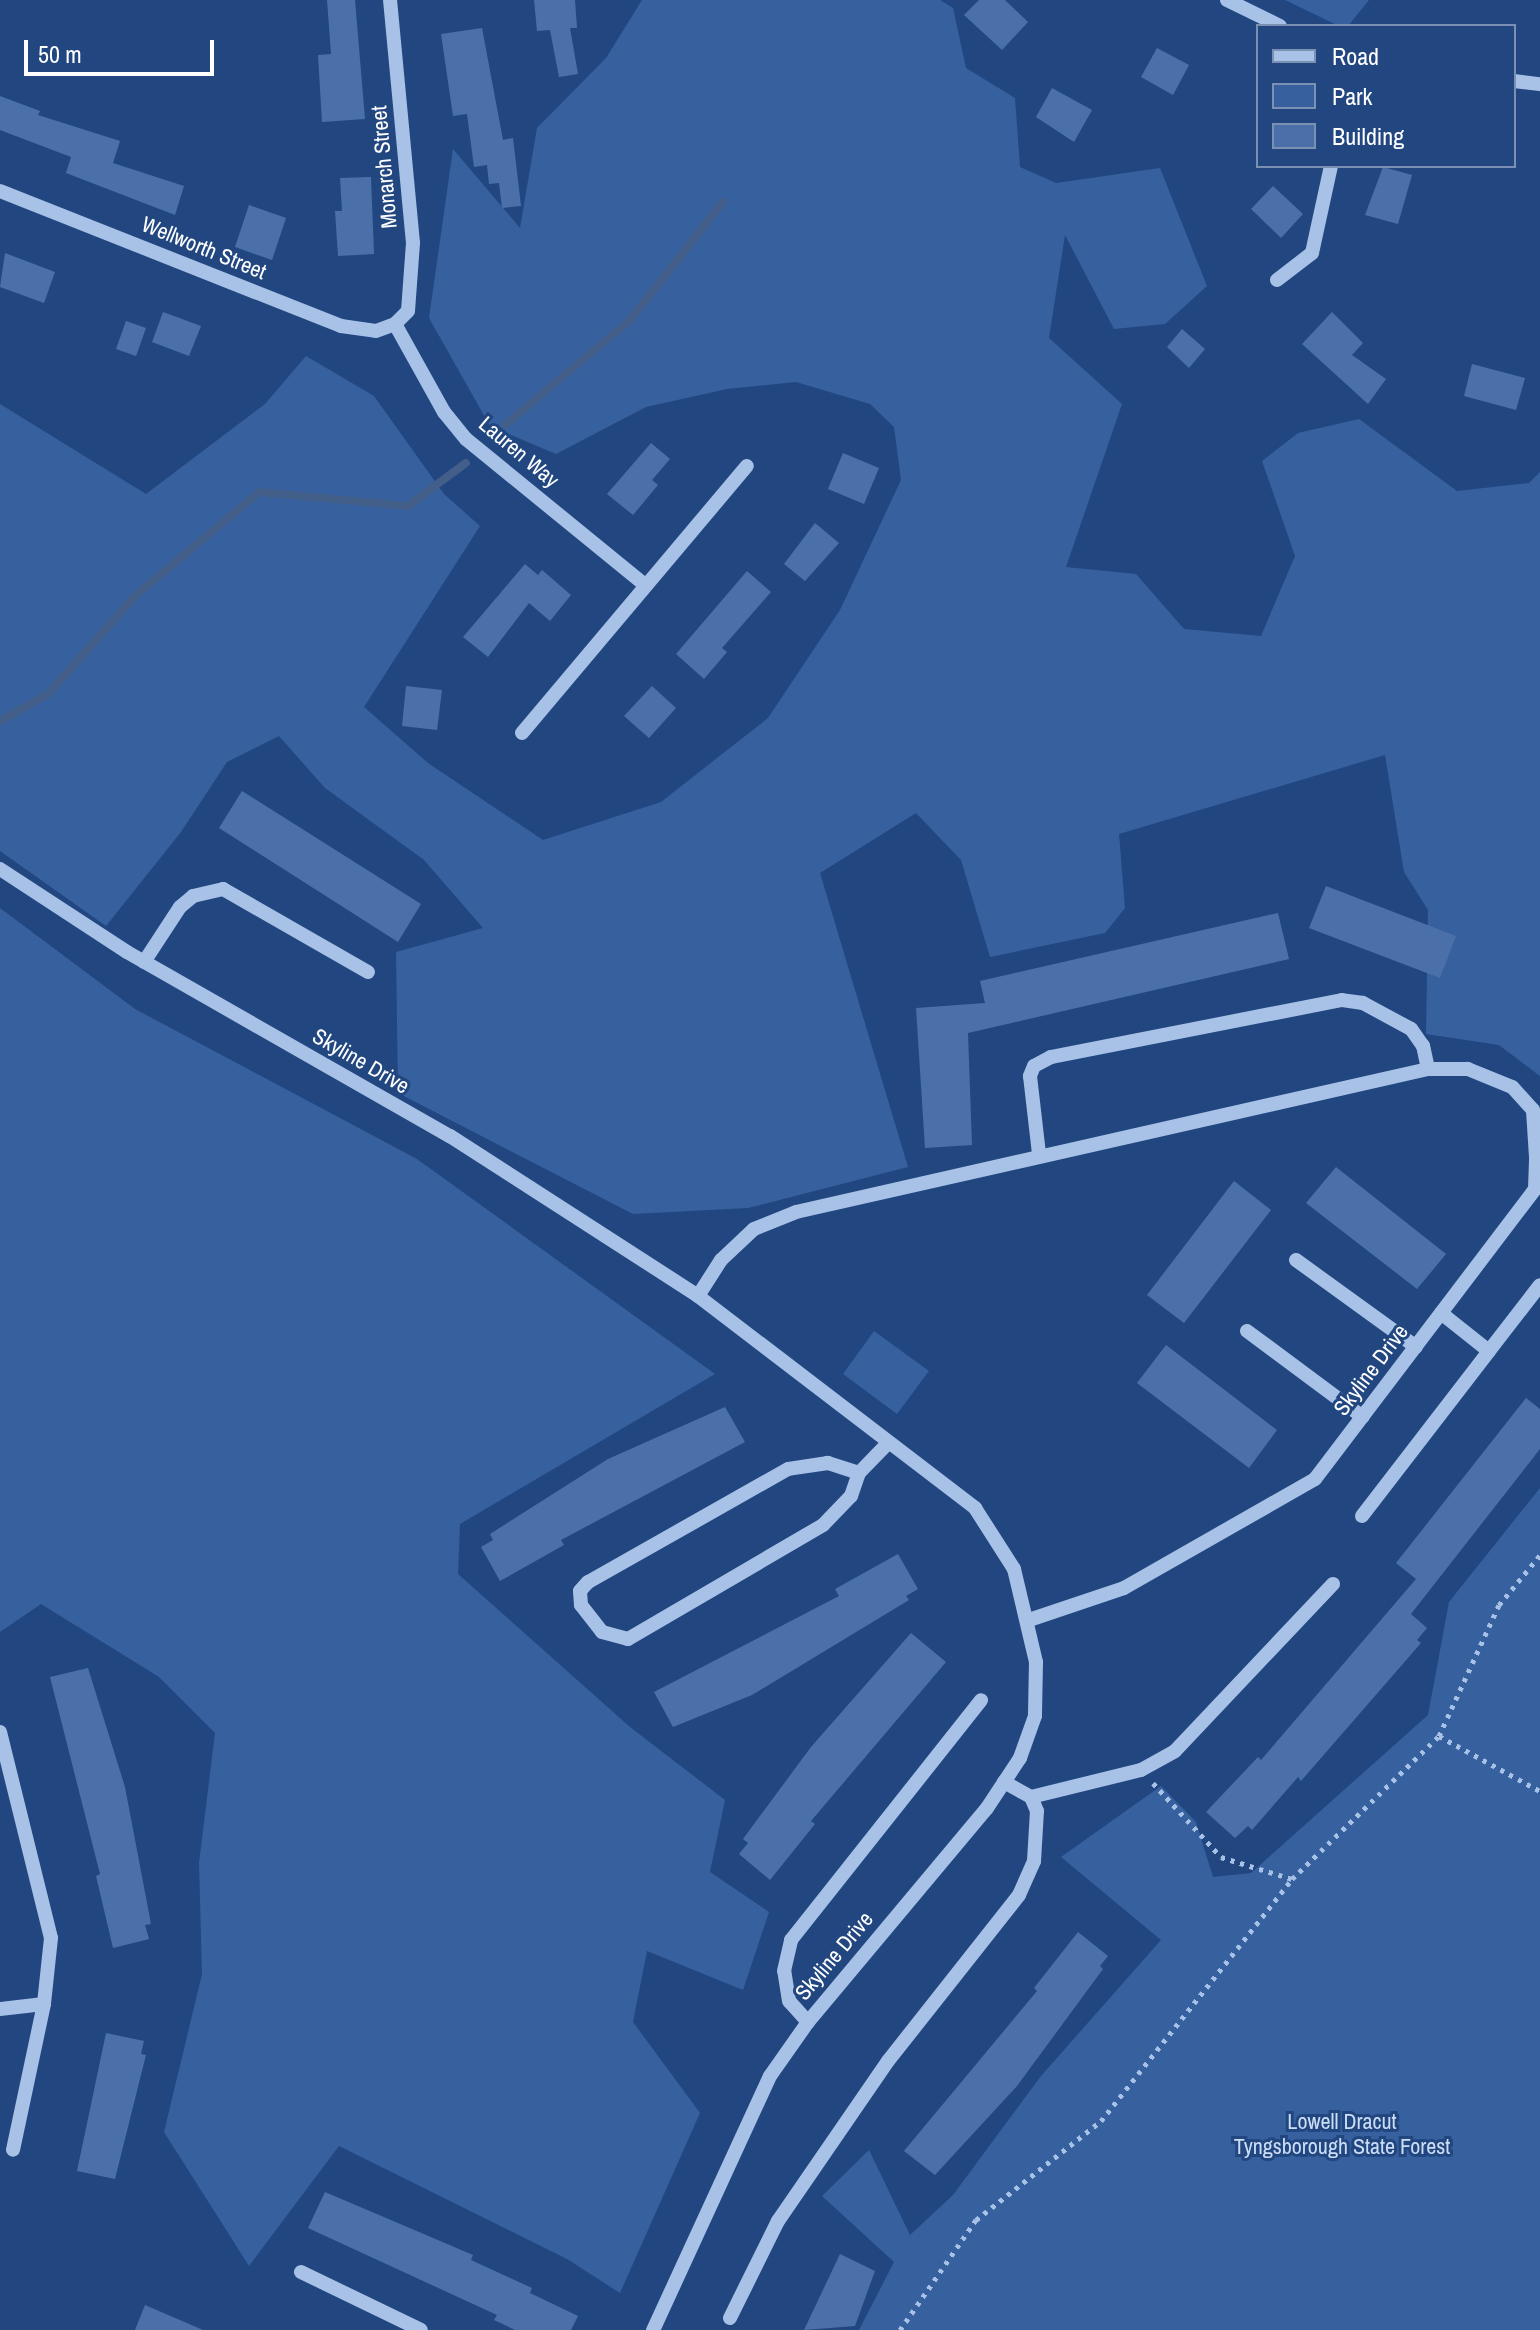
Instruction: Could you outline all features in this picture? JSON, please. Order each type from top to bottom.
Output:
[{"type":"street","name":"Monarch Street","points":[[390,0],[413,243],[408,311],[395,324]]},
{"type":"street","points":[[1227,0],[1276,24]]},
{"type":"street","points":[[1516,81],[1540,84]]},
{"type":"street","points":[[1277,280],[1312,253],[1331,168]]},
{"type":"street","name":"Wellworth Street","points":[[0,191],[341,326],[376,331],[395,324]]},
{"type":"street","name":"Lauren Way","points":[[395,324],[444,412],[466,439],[646,586]]},
{"type":"street","points":[[522,733],[747,466]]},
{"type":"street","name":"Skyline Drive","points":[[0,869],[144,962],[450,1136],[698,1296],[975,1508],[1014,1569],[1029,1620],[1036,1662],[1035,1716],[1004,1782],[808,2022],[770,2076],[653,2330]]},
{"type":"street","points":[[144,962],[180,907],[193,896],[223,889],[368,972]]},
{"type":"street","points":[[1039,1154],[1030,1076],[1034,1066],[1051,1057],[1319,1003],[1360,1003],[1411,1029],[1428,1069]]},
{"type":"street","name":"Skyline Drive","points":[[698,1296],[721,1260],[754,1229],[896,1185],[1428,1069],[1468,1069],[1512,1087],[1533,1110],[1535,1189],[1315,1479],[1124,1588],[1029,1620]]},
{"type":"street","points":[[1296,1260],[1416,1347]]},
{"type":"street","points":[[1362,1516],[1540,1285]]},
{"type":"street","points":[[1441,1313],[1489,1351]]},
{"type":"street","points":[[1247,1331],[1363,1417]]},
{"type":"street","points":[[859,1473],[828,1463],[788,1469],[588,1582],[580,1591],[581,1605],[602,1632],[628,1639],[823,1525],[845,1503],[859,1473],[888,1443]]},
{"type":"street","points":[[1004,1782],[1031,1797],[1141,1770],[1175,1751],[1333,1584]]},
{"type":"street","points":[[808,2022],[789,2001],[784,1971],[791,1940],[981,1700]]},
{"type":"street","points":[[0,1732],[51,1938],[44,2004],[13,2150]]},
{"type":"street","points":[[730,2318],[778,2221],[888,2061],[1019,1895],[1039,1833],[1031,1797]]},
{"type":"street","points":[[0,2009],[44,2004]]},
{"type":"street","points":[[301,2272],[421,2330]]},
{"type":"path","points":[[900,2330],[976,2220],[1101,2121],[1292,1879],[1439,1736],[1499,1605],[1540,1555]]},
{"type":"path","points":[[1439,1736],[1540,1791]]},
{"type":"path","points":[[1141,1770],[1221,1857],[1292,1879]]},
{"type":"green space","points":[[642,0],[940,0],[953,8],[966,68],[1015,98],[1020,167],[1056,183],[1160,168],[1207,286],[1165,324],[1114,329],[1065,235],[1049,338],[1122,404],[1066,567],[1136,574],[1184,629],[1261,636],[1295,556],[1262,461],[1298,433],[1359,419],[1457,491],[1529,483],[1540,472],[1540,1076],[1499,1045],[1426,1034],[1428,910],[1404,872],[1385,755],[1119,834],[1125,908],[1105,933],[990,957],[961,860],[916,813],[820,873],[908,1167],[748,1208],[633,1214],[398,1093],[396,952],[483,928],[424,860],[325,788],[279,736],[227,762],[181,832],[106,926],[0,851],[0,404],[146,494],[265,404],[306,356],[374,396],[444,494],[480,526],[364,707],[428,763],[543,840],[661,802],[768,718],[840,610],[901,480],[894,427],[870,404],[796,382],[727,389],[646,407],[556,454],[490,426],[429,318],[453,149],[520,228],[537,128],[606,58]]},
{"type":"green space","points":[[1285,0],[1369,0],[1350,24],[1335,24]]},
{"type":"green space","points":[[0,908],[135,1009],[417,1159],[715,1374],[460,1524],[458,1574],[630,1727],[725,1800],[710,1872],[769,1912],[743,1990],[647,1951],[633,2022],[700,2113],[620,2293],[567,2259],[339,2146],[249,2266],[164,2132],[202,1974],[199,1863],[215,1733],[159,1677],[41,1604],[0,1632]]},
{"type":"green space","points":[[874,1331],[929,1371],[897,1414],[843,1374]]},
{"type":"green space","name":"Lowell Dracut Tyngsborough State Forest","points":[[1540,1488],[1540,2330],[859,2330],[894,2262],[822,2196],[869,2150],[910,2235],[953,2195],[1041,2076],[1161,1940],[1061,1857],[1161,1786],[1196,1822],[1213,1877],[1251,1873],[1428,1715],[1449,1602]]},
{"type":"building","points":[[327,0],[355,0],[365,119],[322,122],[318,55],[331,54]]},
{"type":"building","points":[[534,0],[575,0],[577,28],[570,28],[578,74],[559,77],[550,30],[537,31]]},
{"type":"building","points":[[979,0],[1005,0],[1028,22],[1002,50],[964,15]]},
{"type":"building","points":[[482,28],[503,140],[513,138],[521,206],[502,208],[499,183],[489,184],[487,165],[474,167],[467,114],[453,116],[441,34]]},
{"type":"building","points":[[1157,48],[1189,65],[1173,95],[1141,77]]},
{"type":"building","points":[[1052,88],[1092,110],[1074,142],[1036,117]]},
{"type":"building","points":[[0,96],[40,111],[38,115],[120,141],[113,163],[184,186],[175,215],[66,173],[71,157],[0,130]]},
{"type":"building","points":[[1383,168],[1412,175],[1398,224],[1365,215]]},
{"type":"building","points":[[371,177],[374,254],[338,256],[335,211],[342,211],[340,178]]},
{"type":"building","points":[[1273,186],[1303,214],[1281,238],[1251,209]]},
{"type":"building","points":[[249,205],[286,218],[272,260],[235,247]]},
{"type":"building","points":[[5,253],[55,272],[44,303],[0,287]]},
{"type":"building","points":[[163,312],[201,326],[189,356],[152,342]]},
{"type":"building","points":[[1332,312],[1363,343],[1352,355],[1386,379],[1368,404],[1302,344]]},
{"type":"building","points":[[126,321],[146,328],[136,356],[116,349]]},
{"type":"building","points":[[1182,329],[1205,349],[1189,368],[1167,347]]},
{"type":"building","points":[[1472,364],[1525,378],[1516,410],[1464,396]]},
{"type":"building","points":[[651,443],[670,459],[652,480],[658,485],[633,515],[607,494]]},
{"type":"building","points":[[843,453],[879,468],[864,504],[828,489]]},
{"type":"building","points":[[815,523],[839,543],[805,581],[784,564]]},
{"type":"building","points":[[525,564],[538,575],[542,570],[571,595],[550,621],[529,603],[488,657],[463,637]]},
{"type":"building","points":[[747,571],[771,592],[722,648],[727,652],[704,679],[676,654]]},
{"type":"building","points":[[406,686],[442,690],[437,730],[402,726]]},
{"type":"building","points":[[652,686],[676,708],[649,738],[624,716]]},
{"type":"building","points":[[242,791],[421,904],[398,942],[219,828]]},
{"type":"building","points":[[1326,886],[1456,936],[1440,978],[1309,928]]},
{"type":"building","points":[[1278,913],[1289,959],[968,1033],[972,1145],[925,1148],[916,1008],[985,1003],[980,981]]},
{"type":"building","points":[[1336,1167],[1446,1254],[1417,1289],[1306,1203]]},
{"type":"building","points":[[1234,1181],[1271,1210],[1184,1323],[1147,1295]]},
{"type":"building","points":[[1166,1345],[1277,1430],[1249,1468],[1137,1383]]},
{"type":"building","points":[[1526,1398],[1540,1409],[1540,1449],[1411,1614],[1427,1628],[1417,1640],[1421,1643],[1301,1781],[1298,1777],[1252,1830],[1248,1826],[1235,1838],[1206,1812],[1258,1757],[1261,1760],[1416,1579],[1396,1563]]},
{"type":"building","points":[[725,1407],[745,1442],[561,1540],[564,1545],[500,1581],[481,1547],[493,1540],[490,1534],[608,1459]]},
{"type":"building","points":[[898,1554],[918,1589],[906,1596],[909,1600],[752,1695],[673,1727],[654,1692],[839,1596],[835,1589]]},
{"type":"building","points":[[911,1633],[946,1662],[811,1821],[815,1824],[770,1880],[739,1854],[748,1843],[743,1839],[811,1747]]},
{"type":"building","points":[[88,1668],[125,1787],[151,1924],[145,1925],[149,1939],[113,1948],[96,1876],[100,1874],[50,1677]]},
{"type":"building","points":[[1078,1932],[1108,1956],[1100,1966],[1103,1969],[1017,2086],[935,2175],[904,2151],[1037,1991],[1034,1988]]},
{"type":"building","points":[[106,2033],[144,2041],[141,2054],[146,2055],[115,2179],[77,2171]]},
{"type":"building","points":[[325,2192],[473,2255],[471,2260],[532,2288],[530,2293],[578,2316],[571,2330],[515,2330],[494,2320],[497,2315],[308,2228]]},
{"type":"building","points":[[840,2254],[875,2271],[855,2326],[804,2330]]},
{"type":"building","points":[[145,2305],[203,2330],[135,2330]]},
{"type":"waterway","points":[[505,425],[630,320],[723,202]]},
{"type":"waterway","points":[[0,721],[48,694],[136,595],[259,492],[408,506],[466,463]]}]
